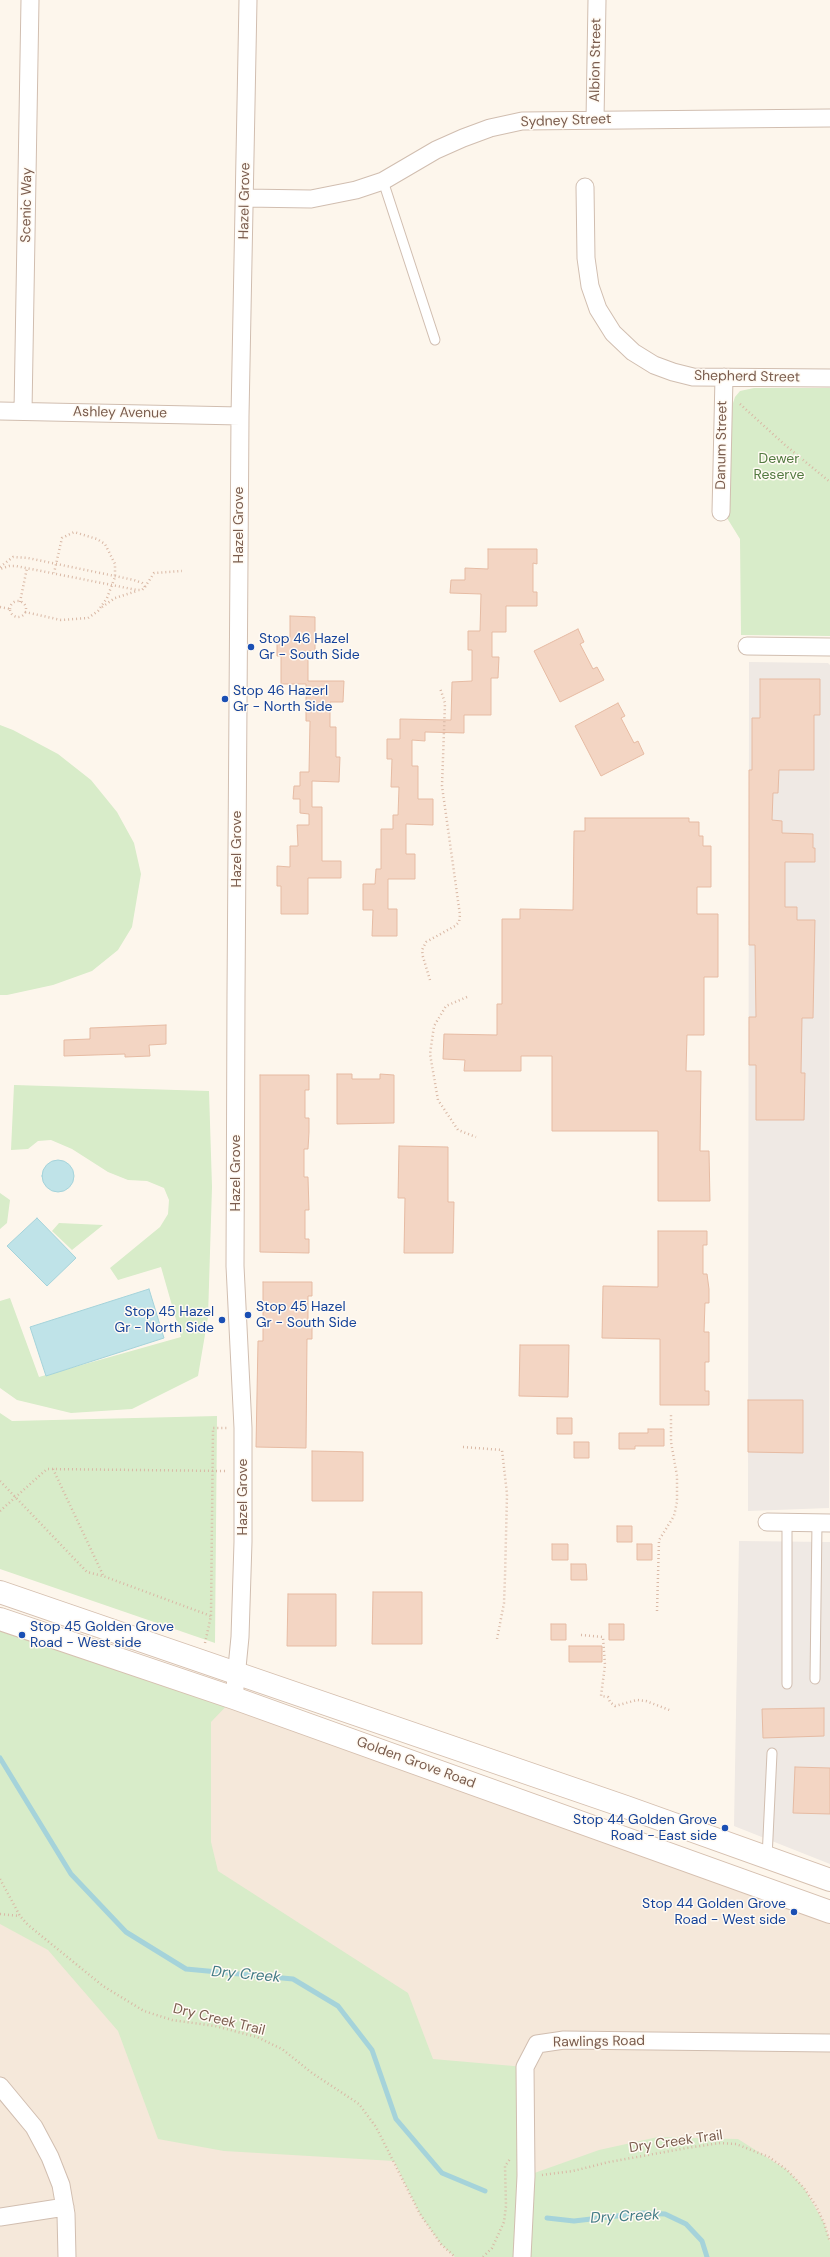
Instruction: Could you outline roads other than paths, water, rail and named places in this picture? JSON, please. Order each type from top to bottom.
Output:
[{"type":"main road","name":"Golden Grove Road","points":[[0,1592],[626,1807],[830,1880]]},
{"type":"main road","name":"Golden Grove Road","points":[[0,1619],[234,1698],[830,1912]]},
{"type":"street","name":"Scenic Way","points":[[23,411],[30,0]]},
{"type":"street","name":"Hazel Grove","points":[[234,1698],[241,1602],[242,1428],[235,1266],[240,416],[248,0]]},
{"type":"street","name":"Albion Street","points":[[595,120],[597,0]]},
{"type":"street","name":"Sydney Street","points":[[245,198],[311,199],[339,194],[382,181],[436,150],[490,128],[537,120],[830,118]]},
{"type":"street","name":"Shepherd Street","points":[[585,187],[586,258],[590,286],[598,309],[613,333],[633,352],[667,370],[693,377],[830,378]]},
{"type":"street","name":"Danum Street","points":[[721,512],[724,377]]},
{"type":"street","name":"Ashley Avenue","points":[[0,410],[240,416]]},
{"type":"street","points":[[747,646],[830,647]]},
{"type":"street","points":[[767,1522],[823,1523]]},
{"type":"street","name":"Rawlings Road","points":[[522,2257],[526,2176],[525,2067],[538,2044],[564,2040],[830,2043]]},
{"type":"street","points":[[0,2086],[34,2127],[50,2156],[61,2185],[65,2207],[67,2257]]},
{"type":"street","points":[[0,2217],[65,2207]]},
{"type":"lane","points":[[382,181],[435,340]]},
{"type":"lane","points":[[786,1684],[787,1523]]},
{"type":"lane","points":[[815,1679],[823,1523]]},
{"type":"lane","points":[[767,1858],[772,1753]]},
{"type":"water","points":[[55,1160],[61,1160],[70,1164],[74,1176],[70,1188],[61,1192],[55,1192],[46,1188],[42,1179],[42,1173],[46,1164]]},
{"type":"water","points":[[37,1218],[76,1258],[47,1286],[7,1246]]},
{"type":"water","points":[[149,1289],[164,1338],[46,1376],[30,1327]]},
{"type":"waterway","name":"Dry Creek","points":[[0,1758],[71,1874],[126,1932],[186,1969],[293,1979],[338,2006],[372,2050],[396,2119],[442,2173],[485,2191]]},
{"type":"waterway","name":"Dry Creek","points":[[547,2218],[574,2221],[643,2213],[665,2214],[686,2224],[702,2241],[707,2257]]},
{"type":"place","name":"Stop 46 Hazel Gr - South Side","points":[[251,647]]},
{"type":"place","name":"Stop 46 Hazerl Gr - North Side","points":[[225,699]]},
{"type":"place","name":"Stop 45 Hazel Gr - South Side","points":[[248,1315]]},
{"type":"place","name":"Stop 45 Hazel Gr - North Side","points":[[222,1320]]},
{"type":"place","name":"Stop 45 Golden Grove Road - West side","points":[[22,1635]]},
{"type":"place","name":"Stop 44 Golden Grove Road - East side","points":[[725,1828]]},
{"type":"place","name":"Stop 44 Golden Grove Road - West side","points":[[794,1912]]},
{"type":"park label","name":"Dewer Reserve","points":[[779,468]]}]
